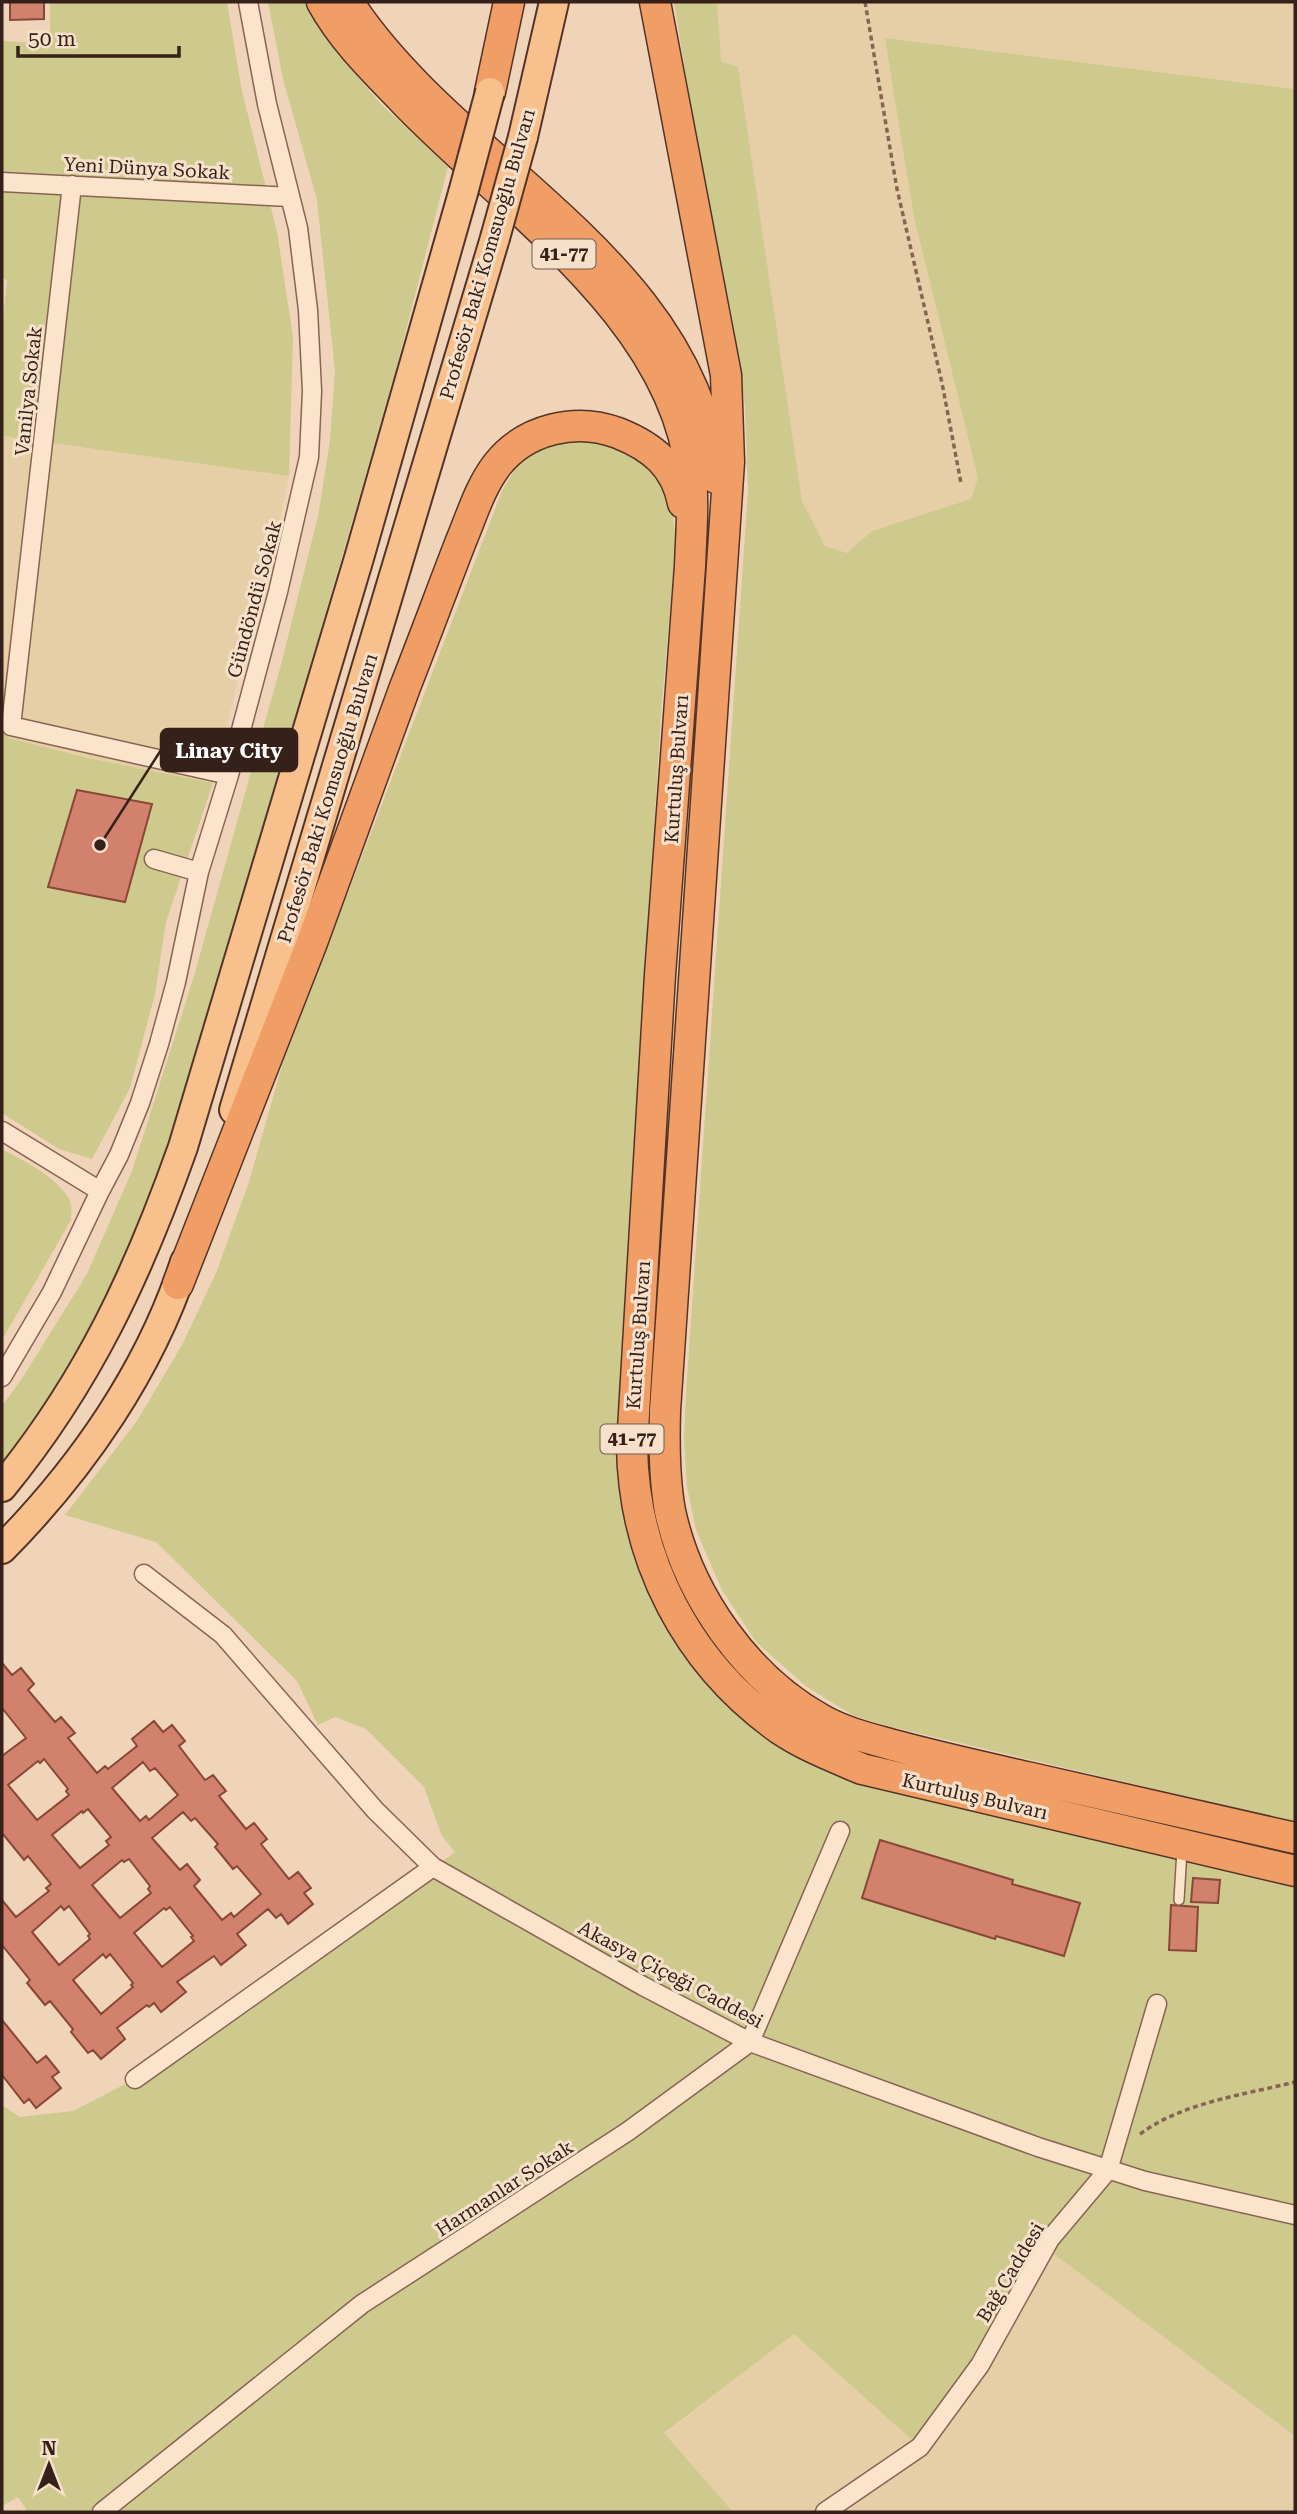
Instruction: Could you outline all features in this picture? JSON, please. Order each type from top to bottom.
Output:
[{"type":"highway","name":"41-77","points":[[322,2],[349,44],[427,125],[589,280],[622,316],[648,355],[676,415],[690,467],[690,566]]},
{"type":"highway","points":[[348,2],[403,69],[618,275],[655,320],[684,369],[705,430],[715,472],[722,570]]},
{"type":"highway","points":[[490,92],[503,2]]},
{"type":"highway","name":"Profesör Baki Komsuoğlu Bulvarı","points":[[490,92],[509,2]]},
{"type":"highway","name":"41-77","points":[[655,2],[726,375],[729,462],[722,570]]},
{"type":"highway","points":[[178,1284],[312,942],[445,582],[476,504],[497,464],[526,440],[559,427],[596,427],[631,438],[660,458],[672,471],[680,486],[690,566]]},
{"type":"highway","name":"Kurtuluş Bulvarı","points":[[690,566],[660,975],[632,1447],[636,1506],[656,1574],[676,1616],[723,1680],[782,1730],[820,1751],[862,1769],[909,1781],[1295,1871]]},
{"type":"highway","name":"Kurtuluş Bulvarı","points":[[722,570],[664,1432],[665,1475],[670,1509],[690,1569],[711,1610],[743,1654],[779,1690],[823,1720],[850,1732],[921,1753],[1295,1838]]},
{"type":"main road","name":"Profesör Baki Komsuoğlu Bulvarı","points":[[2,1549],[27,1523],[102,1428],[162,1325],[178,1284],[230,1124],[495,238],[523,137],[554,2]]},
{"type":"main road","name":"Profesör Baki Komsuoğlu Bulvarı","points":[[2,1487],[63,1406],[118,1310],[167,1193],[359,558],[490,92]]},
{"type":"street","name":"Gündöndü Sokak","points":[[2,1377],[52,1292],[119,1155],[140,1104],[176,982],[199,872],[229,775],[295,527],[309,457],[312,391],[308,310],[298,228],[267,104],[248,2]]},
{"type":"street","name":"Yeni Dünya Sokak","points":[[2,182],[290,197]]},
{"type":"street","name":"Vanilya Sokak","points":[[72,185],[11,726],[229,775]]},
{"type":"street","points":[[154,859],[199,872]]},
{"type":"street","points":[[2,1131],[100,1191]]},
{"type":"street","name":"Akasya Çiçeği Caddesi","points":[[144,1574],[223,1635],[374,1811],[433,1867],[643,1986],[750,2042],[1038,2147],[1145,2181],[1295,2216]]},
{"type":"street","points":[[750,2042],[840,1831]]},
{"type":"street","points":[[135,2078],[433,1867]]},
{"type":"street","name":"Bağ Caddesi","points":[[825,2512],[920,2446],[980,2364],[1050,2239],[1108,2169],[1157,2004]]},
{"type":"street","name":"Harmanlar Sokak","points":[[102,2512],[362,2304],[627,2132],[750,2042]]},
{"type":"lane","points":[[1179,1900],[1182,1844]]},
{"type":"path","points":[[865,2],[897,189],[942,383],[961,483]]},
{"type":"path","points":[[1108,2169],[1140,2134],[1157,2122],[1188,2109],[1295,2082]]},
{"type":"shaded area","points":[[50,2],[227,2],[242,91],[277,232],[293,337],[289,476],[2,436],[2,329],[7,280],[2,278],[2,41],[50,44]]},
{"type":"shaded area","points":[[268,2],[307,2],[334,49],[381,104],[448,167],[396,369],[180,1119],[122,1278],[53,1401],[2,1471],[2,1406],[87,1274],[132,1171],[194,976],[282,661],[318,516],[330,441],[335,371],[317,200],[283,79]]},
{"type":"shaded area","points":[[674,2],[717,2],[721,61],[738,67],[802,501],[825,546],[847,553],[872,531],[971,499],[978,478],[914,217],[885,38],[1295,89],[1295,1822],[854,1716],[807,1687],[756,1642],[722,1590],[696,1530],[687,1487],[684,1441],[686,1393],[748,490],[745,406],[733,322],[697,145]]},
{"type":"shaded area","points":[[717,2],[1295,2],[1295,89],[886,38],[914,217],[978,478],[971,499],[872,531],[848,553],[825,547],[802,501],[738,67],[721,61]]},
{"type":"shaded area","points":[[2,436],[289,476],[269,574],[241,668],[213,783],[88,758],[8,738],[2,716]]},
{"type":"shaded area","points":[[583,437],[619,443],[650,461],[670,494],[676,539],[661,714],[640,1066],[624,1493],[738,1708],[938,1801],[1295,1886],[1295,2436],[1046,2248],[920,2447],[794,2334],[664,2433],[733,2512],[28,2512],[18,2497],[2,2506],[2,2105],[20,2117],[73,2111],[135,2079],[455,1852],[442,1836],[424,1787],[366,1729],[335,1717],[318,1725],[297,1681],[156,1542],[65,1515],[137,1421],[182,1345],[216,1273],[249,1182],[283,1062],[502,491],[522,458],[550,443]]},
{"type":"shaded area","points":[[2,716],[8,738],[88,758],[213,783],[166,922],[155,994],[130,1088],[92,1159],[59,1149],[2,1113]]},
{"type":"shaded area","points":[[2,1149],[31,1165],[60,1186],[71,1204],[71,1220],[2,1340]]},
{"type":"shaded area","points":[[1046,2248],[1295,2436],[1295,2512],[733,2512],[664,2434],[794,2334]]},
{"type":"building","points":[[10,2],[44,2],[44,19],[10,20]]},
{"type":"building","points":[[77,790],[152,804],[125,902],[48,887]]},
{"type":"building","points":[[2,1663],[12,1675],[21,1668],[34,1684],[28,1690],[55,1722],[61,1717],[75,1733],[68,1738],[97,1773],[105,1766],[108,1769],[137,1746],[132,1739],[154,1721],[163,1732],[172,1725],[185,1741],[179,1746],[205,1780],[213,1775],[226,1791],[219,1796],[246,1829],[254,1823],[267,1839],[261,1844],[289,1879],[298,1872],[311,1888],[304,1893],[313,1904],[288,1924],[281,1914],[276,1918],[268,1909],[237,1934],[246,1945],[221,1965],[214,1956],[177,1982],[186,1992],[161,2012],[154,2003],[149,2007],[147,2005],[117,2028],[125,2039],[101,2059],[93,2050],[88,2053],[50,2001],[45,2005],[27,1983],[30,1980],[2,1945],[2,1900],[16,1917],[49,1891],[46,1888],[51,1884],[28,1856],[24,1860],[2,1833],[2,1756],[26,1738],[2,1708]],"holes":[[[44,1759],[68,1789],[66,1791],[69,1795],[37,1820],[8,1785],[38,1761],[40,1763]],[[143,1762],[150,1771],[155,1768],[178,1795],[149,1820],[146,1816],[140,1821],[112,1788]],[[88,1809],[111,1837],[106,1841],[109,1845],[80,1868],[52,1835],[82,1811],[83,1813]],[[183,1812],[191,1821],[195,1818],[218,1844],[215,1847],[233,1869],[237,1866],[261,1894],[234,1917],[231,1913],[222,1920],[194,1886],[200,1880],[187,1864],[180,1870],[152,1838]],[[129,1859],[150,1886],[148,1889],[151,1893],[120,1918],[92,1885],[122,1860],[124,1862]],[[61,1906],[64,1910],[69,1906],[90,1934],[90,1939],[59,1965],[32,1932]],[[170,1907],[194,1941],[162,1967],[134,1933],[164,1908],[166,1910]],[[103,1954],[106,1958],[110,1954],[133,1983],[133,1987],[101,2014],[73,1980]]]},
{"type":"building","points":[[880,1840],[1013,1880],[1012,1884],[1080,1903],[1064,1956],[996,1936],[995,1939],[862,1898]]},
{"type":"building","points":[[1193,1878],[1220,1880],[1218,1903],[1191,1902]]},
{"type":"building","points":[[1171,1905],[1198,1907],[1196,1951],[1169,1950]]},
{"type":"building","points":[[2,2020],[37,2063],[46,2056],[59,2072],[52,2077],[61,2088],[36,2108],[29,2099],[24,2103],[2,2075]]},
{"type":"place","name":"Linay City","points":[[100,845]]}]
